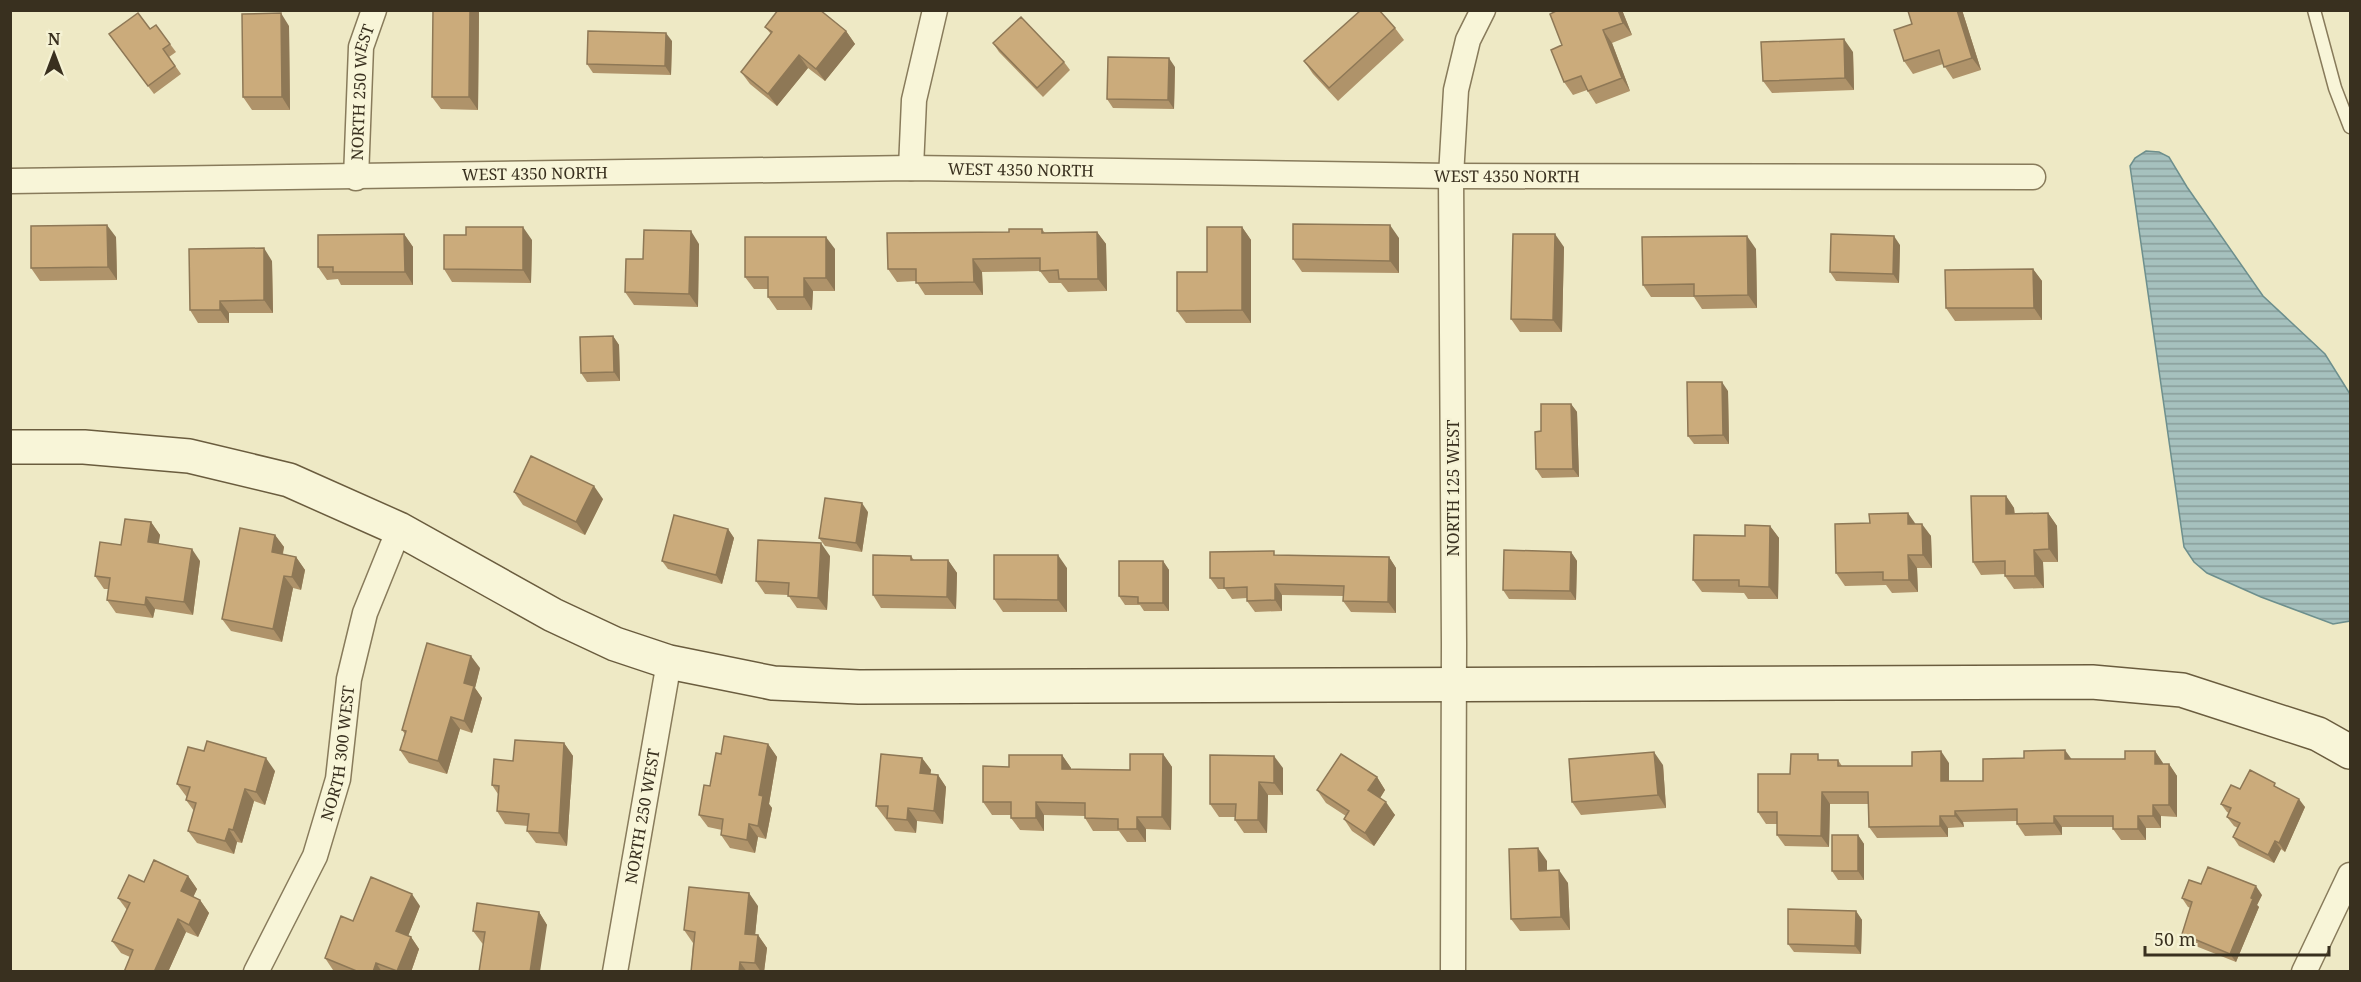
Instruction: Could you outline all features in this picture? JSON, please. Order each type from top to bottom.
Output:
[{"type":"street","name":"NORTH 250 WEST","points":[[356,178],[361,47],[374,10]]},
{"type":"street","points":[[911,168],[914,100],[935,10]]},
{"type":"street","name":"NORTH 125 WEST","points":[[1453,972],[1451,176],[1456,90],[1468,40],[1483,10]]},
{"type":"street","name":"WEST 4350 NORTH","points":[[10,181],[356,178],[911,168],[1451,176],[2032,177]]},
{"type":"street","points":[[10,447],[84,447],[189,456],[289,480],[399,529],[553,615],[615,644],[669,662],[773,683],[859,687],[2092,682],[2182,690],[2318,734],[2350,752]]},
{"type":"street","name":"NORTH 300 WEST","points":[[256,972],[315,856],[338,779],[349,679],[362,624],[399,529]]},
{"type":"street","name":"NORTH 250 WEST","points":[[615,972],[669,662]]},
{"type":"street","points":[[2304,972],[2350,875]]},
{"type":"lane","points":[[2314,10],[2335,87],[2350,127]]},
{"type":"water","points":[[2146,151],[2159,152],[2169,157],[2187,187],[2263,296],[2325,354],[2350,394],[2350,621],[2333,624],[2261,597],[2207,573],[2194,562],[2184,547],[2130,166],[2135,158]]},
{"type":"building","points":[[433,10],[470,10],[469,97],[432,97]]},
{"type":"building","points":[[778,10],[820,10],[846,31],[816,69],[799,55],[768,94],[741,72],[772,32],[765,27]]},
{"type":"building","points":[[1361,10],[1379,10],[1395,28],[1329,88],[1304,61]]},
{"type":"building","points":[[1558,10],[1618,10],[1623,23],[1603,30],[1622,78],[1588,91],[1581,76],[1564,82],[1551,50],[1562,45],[1550,14]]},
{"type":"building","points":[[1957,10],[1972,58],[1944,67],[1939,50],[1904,61],[1894,30],[1912,24],[1908,11]]},
{"type":"building","points":[[138,13],[150,29],[156,25],[170,44],[163,49],[175,66],[148,86],[109,34]]},
{"type":"building","points":[[281,13],[282,97],[243,97],[242,14]]},
{"type":"building","points":[[1021,17],[1064,62],[1037,88],[993,43]]},
{"type":"building","points":[[588,31],[666,33],[665,66],[587,64]]},
{"type":"building","points":[[1844,39],[1845,78],[1763,81],[1761,42]]},
{"type":"building","points":[[1108,57],[1169,58],[1168,100],[1107,99]]},
{"type":"building","points":[[1293,224],[1390,225],[1390,261],[1293,259]]},
{"type":"building","points":[[107,225],[108,267],[31,268],[31,226]]},
{"type":"building","points":[[466,227],[523,227],[523,270],[444,269],[444,235],[466,235]]},
{"type":"building","points":[[1207,227],[1242,227],[1242,310],[1177,311],[1177,272],[1207,272]]},
{"type":"building","points":[[1009,229],[1042,229],[1042,233],[1097,232],[1098,279],[1059,279],[1058,270],[1040,271],[1040,258],[973,259],[974,282],[916,283],[916,269],[888,269],[887,233],[1009,232]]},
{"type":"building","points":[[644,230],[691,231],[689,294],[625,292],[626,259],[643,259]]},
{"type":"building","points":[[404,234],[405,272],[333,272],[333,267],[318,267],[318,235]]},
{"type":"building","points":[[1513,234],[1555,234],[1553,320],[1511,319]]},
{"type":"building","points":[[1831,234],[1894,236],[1893,274],[1830,272]]},
{"type":"building","points":[[1747,236],[1748,295],[1694,296],[1694,284],[1643,285],[1642,237]]},
{"type":"building","points":[[745,237],[826,237],[826,278],[804,278],[804,297],[768,297],[768,277],[745,277]]},
{"type":"building","points":[[264,248],[264,300],[220,301],[220,310],[190,310],[189,249]]},
{"type":"building","points":[[2033,269],[2034,308],[1946,308],[1945,270]]},
{"type":"building","points":[[613,336],[614,372],[581,373],[580,337]]},
{"type":"building","points":[[1687,382],[1722,382],[1723,435],[1688,436]]},
{"type":"building","points":[[1541,404],[1571,404],[1573,469],[1536,469],[1535,432],[1541,431]]},
{"type":"building","points":[[531,456],[594,486],[576,522],[514,492]]},
{"type":"building","points":[[1971,496],[2006,496],[2006,514],[2048,513],[2049,549],[2034,550],[2035,576],[2005,576],[2005,561],[1973,562]]},
{"type":"building","points":[[825,498],[862,503],[856,543],[819,538]]},
{"type":"building","points":[[1908,513],[1908,524],[1922,524],[1923,555],[1908,555],[1909,580],[1883,580],[1883,572],[1836,573],[1835,524],[1870,523],[1869,514]]},
{"type":"building","points":[[674,515],[728,529],[716,575],[662,561]]},
{"type":"building","points":[[125,519],[151,522],[148,542],[192,549],[184,602],[146,597],[145,605],[107,600],[110,578],[95,576],[100,542],[121,545]]},
{"type":"building","points":[[1745,525],[1770,526],[1769,587],[1739,586],[1739,580],[1693,580],[1694,535],[1745,536]]},
{"type":"building","points":[[240,528],[275,535],[272,552],[296,557],[292,577],[284,576],[273,629],[222,619]]},
{"type":"building","points":[[758,540],[821,543],[818,598],[788,596],[789,583],[756,581]]},
{"type":"building","points":[[1504,550],[1571,552],[1570,591],[1503,590]]},
{"type":"building","points":[[1274,551],[1274,555],[1389,557],[1388,602],[1343,601],[1344,586],[1275,584],[1275,600],[1247,601],[1247,587],[1224,588],[1224,578],[1210,578],[1210,552]]},
{"type":"building","points":[[873,555],[911,556],[911,560],[948,560],[947,597],[873,595]]},
{"type":"building","points":[[994,555],[1058,555],[1058,600],[994,599]]},
{"type":"building","points":[[1119,561],[1163,561],[1163,603],[1138,603],[1138,597],[1119,596]]},
{"type":"building","points":[[427,643],[471,656],[464,683],[474,686],[464,721],[451,717],[438,761],[400,750],[406,731],[402,730]]},
{"type":"building","points":[[724,736],[768,744],[759,795],[763,796],[758,826],[749,824],[747,840],[721,835],[723,819],[699,815],[704,785],[710,786],[716,753],[721,754]]},
{"type":"building","points":[[515,740],[564,743],[559,833],[527,831],[529,814],[497,811],[499,786],[492,785],[494,759],[513,761]]},
{"type":"building","points":[[207,741],[266,758],[256,792],[245,789],[233,830],[229,829],[225,841],[188,831],[196,803],[186,800],[190,787],[177,784],[188,747],[204,751]]},
{"type":"building","points":[[2065,750],[2065,759],[2125,759],[2125,751],[2155,751],[2155,764],[2169,764],[2169,805],[2153,805],[2153,816],[2138,816],[2138,829],[2113,829],[2113,816],[2054,816],[2054,823],[2017,824],[2017,809],[1955,811],[1955,816],[1940,816],[1940,826],[1869,827],[1868,792],[1822,792],[1821,836],[1777,835],[1777,812],[1758,812],[1758,774],[1790,774],[1791,754],[1818,754],[1818,760],[1838,760],[1838,766],[1912,766],[1912,752],[1941,751],[1941,781],[1983,781],[1983,759],[2024,758],[2024,751]]},
{"type":"building","points":[[1654,752],[1658,795],[1572,802],[1569,759]]},
{"type":"building","points":[[881,754],[922,758],[920,773],[938,775],[934,811],[908,808],[907,820],[887,818],[888,806],[876,806]]},
{"type":"building","points":[[1130,754],[1163,754],[1162,817],[1137,817],[1137,829],[1118,829],[1118,819],[1085,818],[1085,803],[1036,802],[1036,818],[1011,818],[1011,802],[983,802],[983,766],[1009,767],[1009,755],[1062,755],[1062,769],[1130,770]]},
{"type":"building","points":[[1341,754],[1377,777],[1368,790],[1386,802],[1365,833],[1344,819],[1349,811],[1317,790]]},
{"type":"building","points":[[1210,755],[1274,756],[1274,783],[1259,782],[1258,820],[1235,820],[1236,804],[1210,804]]},
{"type":"building","points":[[2250,770],[2299,799],[2279,843],[2275,841],[2268,855],[2233,837],[2240,823],[2227,817],[2231,808],[2221,804],[2231,785],[2240,789]]},
{"type":"building","points":[[1832,835],[1858,835],[1858,871],[1832,871]]},
{"type":"building","points":[[1538,848],[1539,871],[1559,870],[1561,917],[1511,919],[1509,849]]},
{"type":"building","points":[[154,860],[188,876],[181,891],[200,900],[189,925],[178,919],[154,972],[124,972],[133,950],[112,941],[130,903],[118,898],[129,875],[144,882]]},
{"type":"building","points":[[2208,867],[2256,886],[2251,898],[2253,899],[2230,954],[2182,934],[2192,902],[2182,898],[2189,880],[2201,884]]},
{"type":"building","points":[[371,877],[412,894],[396,931],[411,937],[397,971],[376,963],[373,972],[359,972],[325,958],[341,916],[353,921]]},
{"type":"building","points":[[689,887],[749,893],[745,934],[758,935],[755,963],[740,962],[739,972],[691,972],[695,932],[684,930]]},
{"type":"building","points":[[477,903],[539,912],[530,972],[479,972],[485,932],[473,931]]},
{"type":"building","points":[[1788,909],[1856,911],[1855,946],[1788,944]]}]
